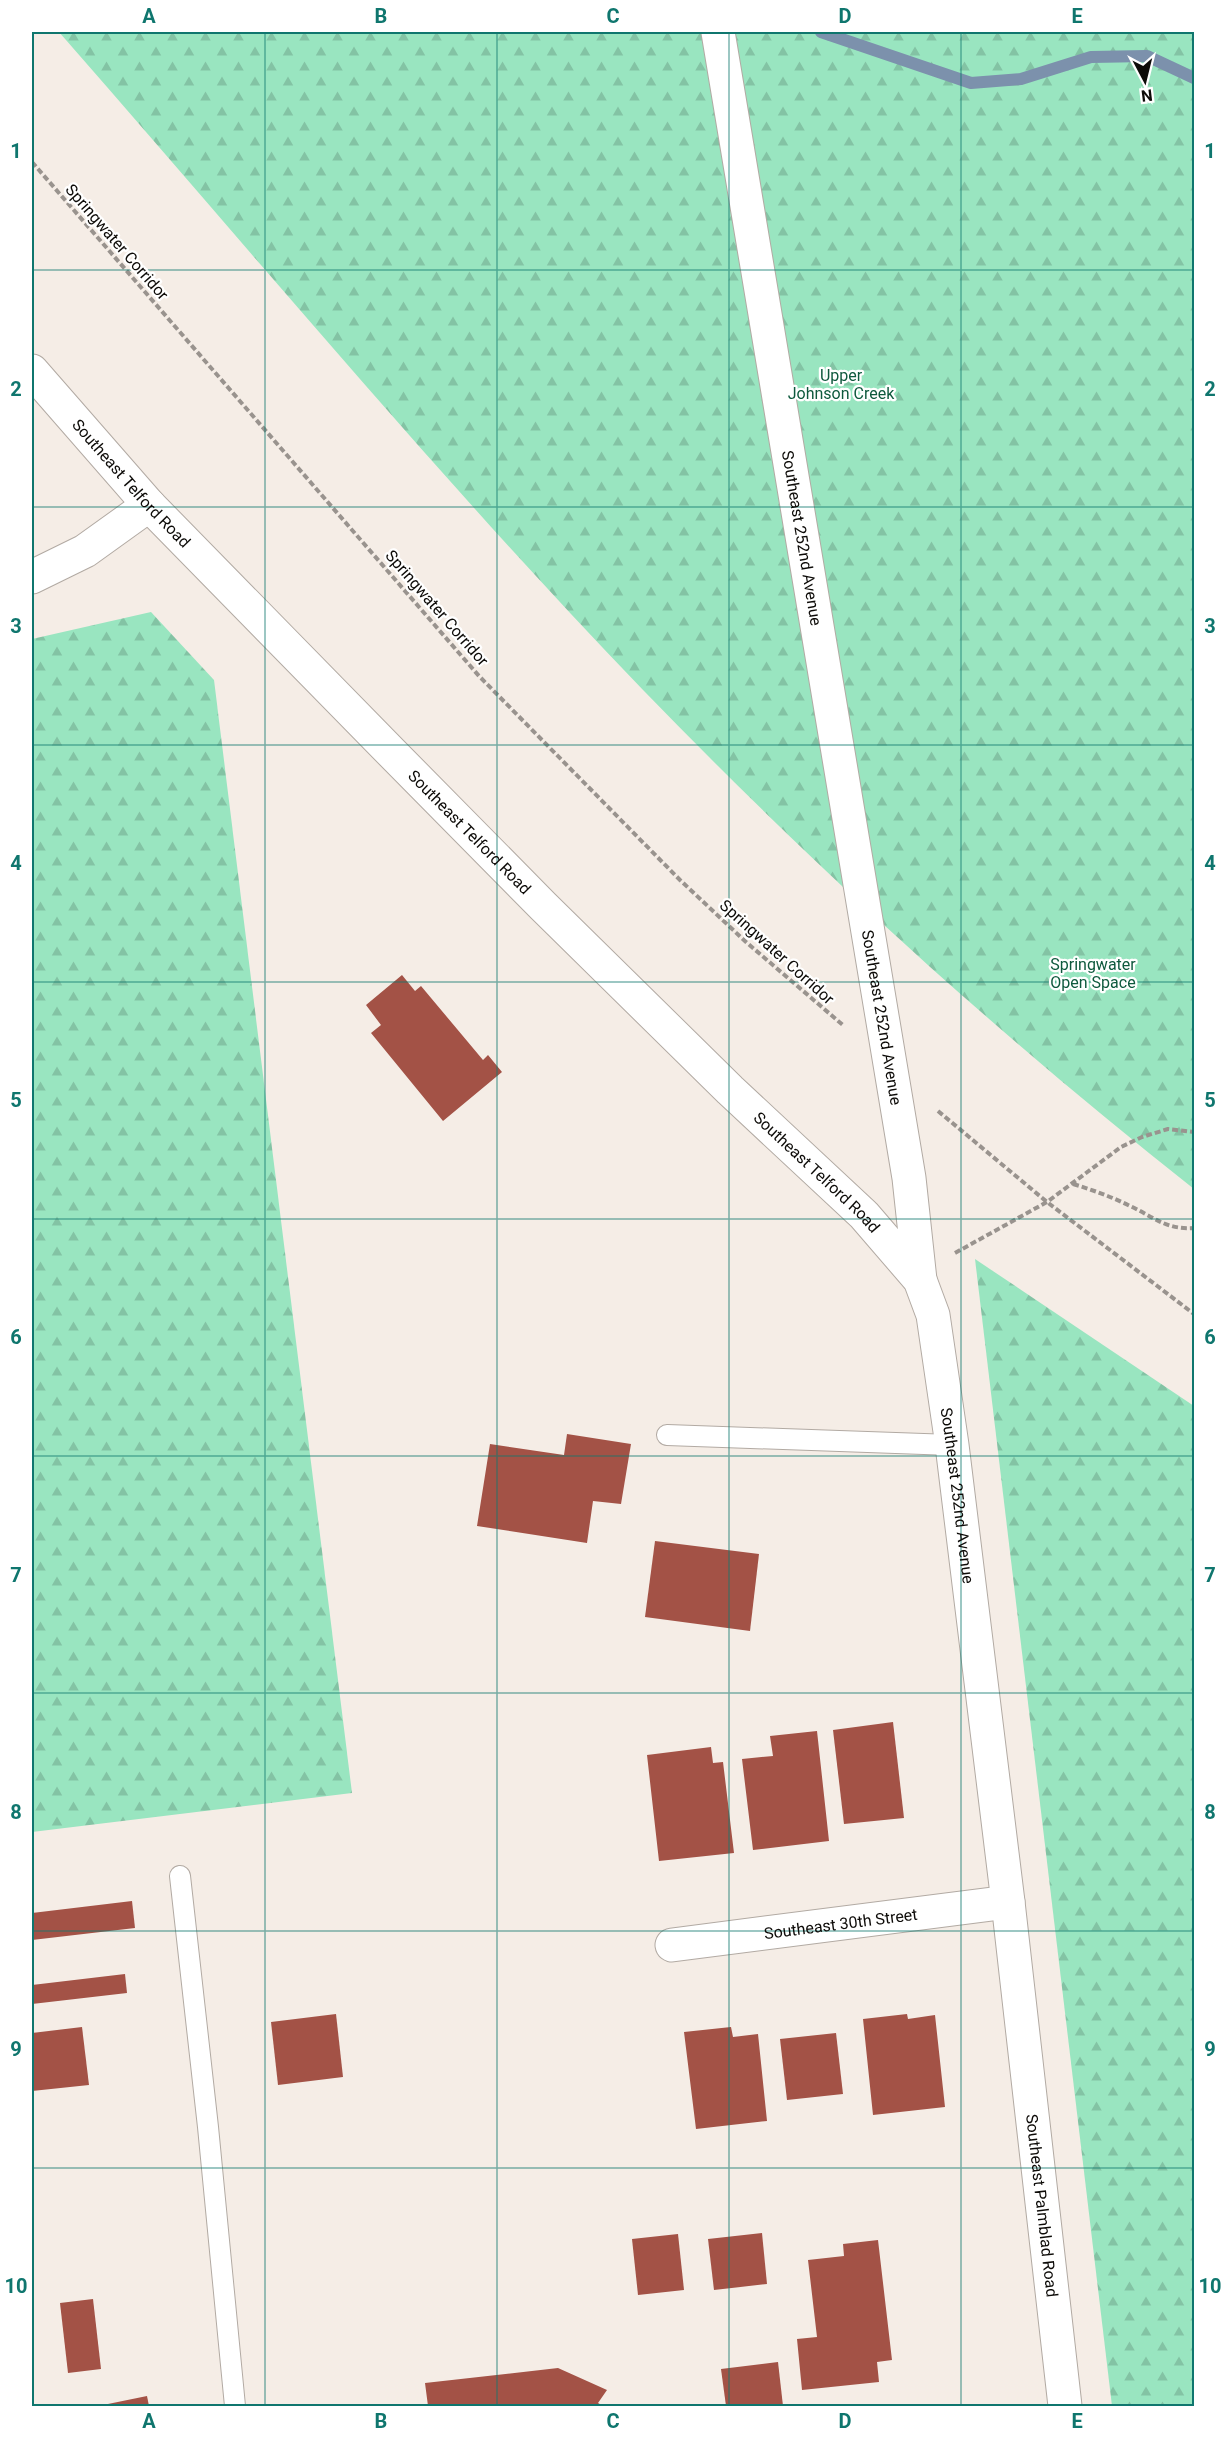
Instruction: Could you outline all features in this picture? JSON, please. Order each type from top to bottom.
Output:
[{"type":"street","name":"Southeast 252nd Avenue","points":[[718,32],[909,1178],[920,1280],[933,1315],[952,1445],[1020,2006]]},
{"type":"street","name":"Southeast Telford Road","points":[[32,371],[149,505],[543,906],[754,1113],[864,1215],[920,1280]]},
{"type":"street","points":[[32,577],[85,551],[149,505]]},
{"type":"street","name":"Southeast 30th Street","points":[[672,1945],[1008,1902]]},
{"type":"street","name":"Southeast Palmblad Road","points":[[1020,2006],[1065,2406]]},
{"type":"lane","points":[[667,1435],[952,1445]]},
{"type":"lane","points":[[180,1876],[236,2406]]},
{"type":"path","name":"Springwater Corridor","points":[[32,162],[479,676],[680,880],[825,1012],[850,1030]]},
{"type":"path","points":[[930,1104],[1047,1202],[1194,1314]]},
{"type":"path","points":[[920,1280],[959,1249],[1047,1202],[1121,1147],[1142,1137],[1168,1129],[1194,1132]]},
{"type":"path","points":[[1073,1184],[1133,1207],[1166,1226],[1194,1228]]},
{"type":"green space","name":"Upper Johnson Creek","points":[[59,32],[1194,32],[1194,1189],[1111,1123],[950,985],[794,841],[644,691],[441,471]]},
{"type":"green space","points":[[151,612],[214,680],[352,1793],[32,1832],[32,639]]},
{"type":"green space","points":[[975,1259],[1194,1406],[1194,2406],[1112,2406]]},
{"type":"building","points":[[402,975],[415,991],[421,986],[483,1060],[488,1055],[502,1072],[443,1121],[371,1033],[381,1025],[366,1005]]},
{"type":"building","points":[[567,1434],[631,1444],[621,1504],[593,1501],[587,1543],[477,1526],[490,1444],[564,1455]]},
{"type":"building","points":[[655,1541],[759,1554],[750,1631],[645,1617]]},
{"type":"building","points":[[893,1722],[904,1818],[844,1824],[833,1730]]},
{"type":"building","points":[[817,1731],[829,1841],[753,1850],[742,1759],[773,1756],[770,1736]]},
{"type":"building","points":[[711,1747],[713,1763],[723,1762],[734,1853],[659,1861],[647,1755]]},
{"type":"building","points":[[132,1901],[135,1928],[32,1940],[32,1913]]},
{"type":"building","points":[[125,1974],[127,1993],[32,2004],[32,1985]]},
{"type":"building","points":[[336,2014],[343,2077],[278,2085],[271,2022]]},
{"type":"building","points":[[907,2014],[908,2019],[935,2015],[945,2107],[873,2115],[863,2019]]},
{"type":"building","points":[[82,2027],[89,2085],[32,2091],[32,2033]]},
{"type":"building","points":[[731,2027],[733,2037],[758,2034],[767,2121],[696,2129],[684,2032]]},
{"type":"building","points":[[836,2033],[843,2094],[787,2100],[780,2039]]},
{"type":"building","points":[[762,2233],[767,2284],[714,2290],[708,2239]]},
{"type":"building","points":[[678,2234],[684,2290],[638,2295],[632,2239]]},
{"type":"building","points":[[878,2240],[892,2360],[877,2362],[879,2382],[802,2390],[797,2339],[817,2337],[808,2260],[844,2256],[843,2244]]},
{"type":"building","points":[[93,2299],[101,2369],[68,2373],[60,2303]]},
{"type":"building","points":[[778,2362],[783,2406],[726,2406],[721,2369]]},
{"type":"building","points":[[558,2368],[607,2390],[598,2403],[603,2406],[428,2406],[425,2383]]},
{"type":"building","points":[[147,2396],[149,2406],[103,2406],[103,2405]]},
{"type":"waterway","points":[[821,32],[971,83],[1021,79],[1091,57],[1147,56],[1194,78]]},
{"type":"park label","name":"Springwater Open Space","points":[[1093,973]]}]
